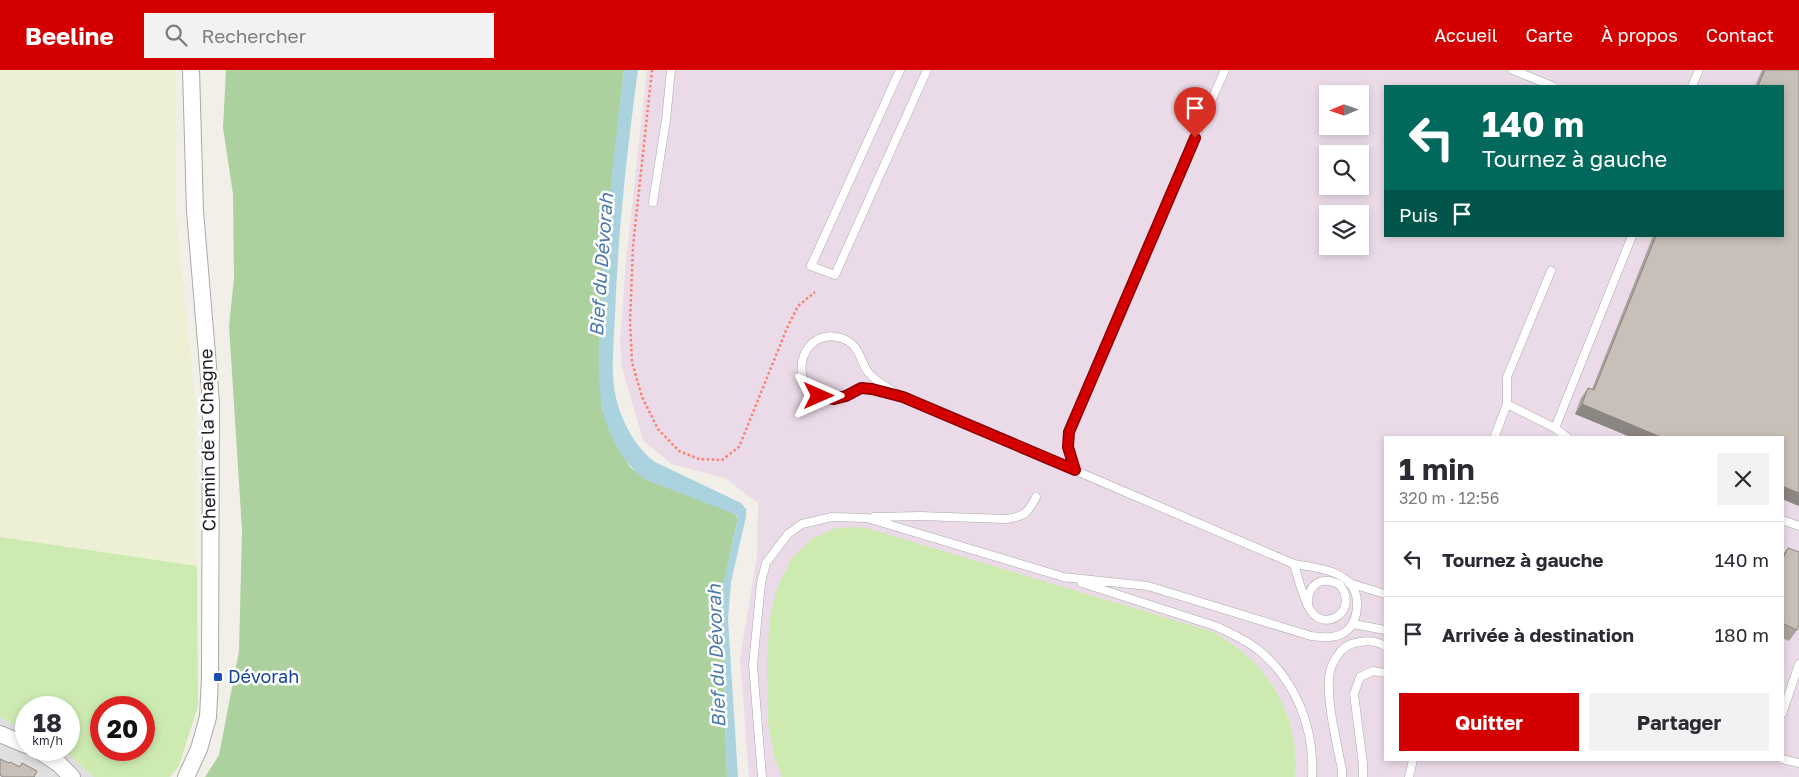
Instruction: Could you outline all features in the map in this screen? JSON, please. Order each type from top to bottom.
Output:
[{"type":"street","name":"Chemin de la Chagne","points":[[186,777],[199,749],[208,717],[210,678],[211,402],[195,211],[191,70]]},
{"type":"street","points":[[0,734],[15,740]]},
{"type":"street","points":[[54,761],[72,777]]},
{"type":"lane","points":[[653,202],[672,70]]},
{"type":"lane","points":[[900,70],[811,266],[835,275],[927,70]]},
{"type":"lane","points":[[1075,470],[1068,447],[1072,423],[1201,123],[1226,70]]},
{"type":"lane","points":[[1513,70],[1550,85]]},
{"type":"lane","points":[[1692,85],[1699,70]]},
{"type":"lane","points":[[1555,428],[1632,237]]},
{"type":"lane","points":[[1495,436],[1507,404],[1507,376],[1551,271]]},
{"type":"lane","points":[[903,397],[876,380],[868,371],[862,356],[854,345],[841,337],[828,336],[819,339],[810,346],[803,356],[801,367],[803,378],[809,388],[819,396],[834,399],[846,396],[861,388],[903,397],[1294,564],[1318,568],[1335,574],[1349,583],[1384,594]]},
{"type":"lane","points":[[1507,404],[1555,428],[1565,436]]},
{"type":"lane","points":[[762,777],[753,665],[761,583],[766,563],[788,534],[802,524],[832,517],[920,516],[1006,519],[1020,517],[1030,509],[1036,497]]},
{"type":"lane","points":[[867,518],[1063,577],[1215,626],[1235,635],[1256,648],[1276,667],[1292,687],[1310,735],[1312,777]]},
{"type":"lane","points":[[1784,521],[1799,526]]},
{"type":"lane","points":[[1294,564],[1308,605],[1315,616],[1322,619],[1331,619],[1339,616],[1345,608],[1346,597],[1340,585],[1327,580],[1317,583],[1310,590],[1308,605]]},
{"type":"lane","points":[[1063,577],[1148,586],[1311,636],[1328,638],[1343,633],[1352,624],[1357,610],[1356,595],[1349,583]]},
{"type":"lane","points":[[1352,624],[1384,630]]},
{"type":"lane","points":[[1342,777],[1329,694],[1329,676],[1337,657],[1348,644],[1368,640],[1384,646]]},
{"type":"lane","points":[[1784,708],[1799,664]]},
{"type":"lane","points":[[1363,777],[1354,694],[1360,677],[1373,671],[1384,673]]},
{"type":"lane","points":[[760,754],[767,777]]},
{"type":"lane","points":[[1784,759],[1799,763]]},
{"type":"lane","points":[[1409,777],[1412,761]]},
{"type":"path","points":[[652,70],[632,246],[630,322],[632,362],[642,397],[658,429],[679,451],[698,459],[722,460],[739,447],[787,328],[798,306],[815,292]]},
{"type":"shaded area","points":[[647,70],[1799,70],[1799,777],[749,777],[740,658],[757,556],[758,503],[725,478],[671,464],[643,440],[622,368],[620,342],[626,262]]},
{"type":"shaded area","points":[[0,717],[15,725],[15,761],[76,761],[94,777],[0,777]]},
{"type":"green space","points":[[0,70],[176,70],[176,214],[196,409],[197,566],[0,537]]},
{"type":"green space","points":[[226,70],[624,70],[604,254],[599,357],[602,409],[612,434],[630,467],[647,480],[733,512],[738,518],[723,586],[722,624],[727,777],[205,777],[219,755],[239,651],[242,530],[229,326],[234,278],[233,194],[223,128]]},
{"type":"green space","points":[[863,527],[1214,632],[1253,661],[1265,675],[1284,706],[1294,741],[1295,777],[782,777],[775,759],[768,723],[767,659],[770,616],[777,588],[792,558],[811,539],[836,528]]},
{"type":"green space","points":[[0,537],[197,566],[198,706],[179,766],[170,777],[94,777],[76,761],[80,761],[80,696],[15,696],[15,725],[0,717]]},
{"type":"water","points":[[624,70],[638,70],[618,254],[613,357],[614,388],[619,407],[630,433],[648,456],[655,462],[741,503],[746,509],[746,517],[731,582],[728,619],[738,777],[727,777],[722,624],[723,585],[738,518],[737,515],[647,480],[639,474],[624,458],[612,438],[602,407],[599,363],[602,289],[606,234]]},
{"type":"building","points":[[1765,70],[1799,70],[1799,493],[1784,487],[1784,436],[1658,436],[1582,404],[1588,388],[1594,390],[1656,237],[1784,237],[1784,85],[1758,85]]},
{"type":"building","points":[[1788,548],[1799,552],[1799,625],[1797,630],[1784,624],[1784,556]]},
{"type":"building","points":[[0,759],[20,767],[22,763],[37,771],[34,777],[3,777],[0,775]]},
{"type":"place","name":"Dévorah","points":[[218,677]]},
{"type":"route","points":[[819,396],[834,399],[846,396],[861,388],[903,397],[1075,470],[1068,447],[1069,432],[1195,138]]},
{"type":"water label","name":"Bief du Dévorah","points":[[601,265]]},
{"type":"water label","name":"Bief du Dévorah","points":[[716,656]]}]
